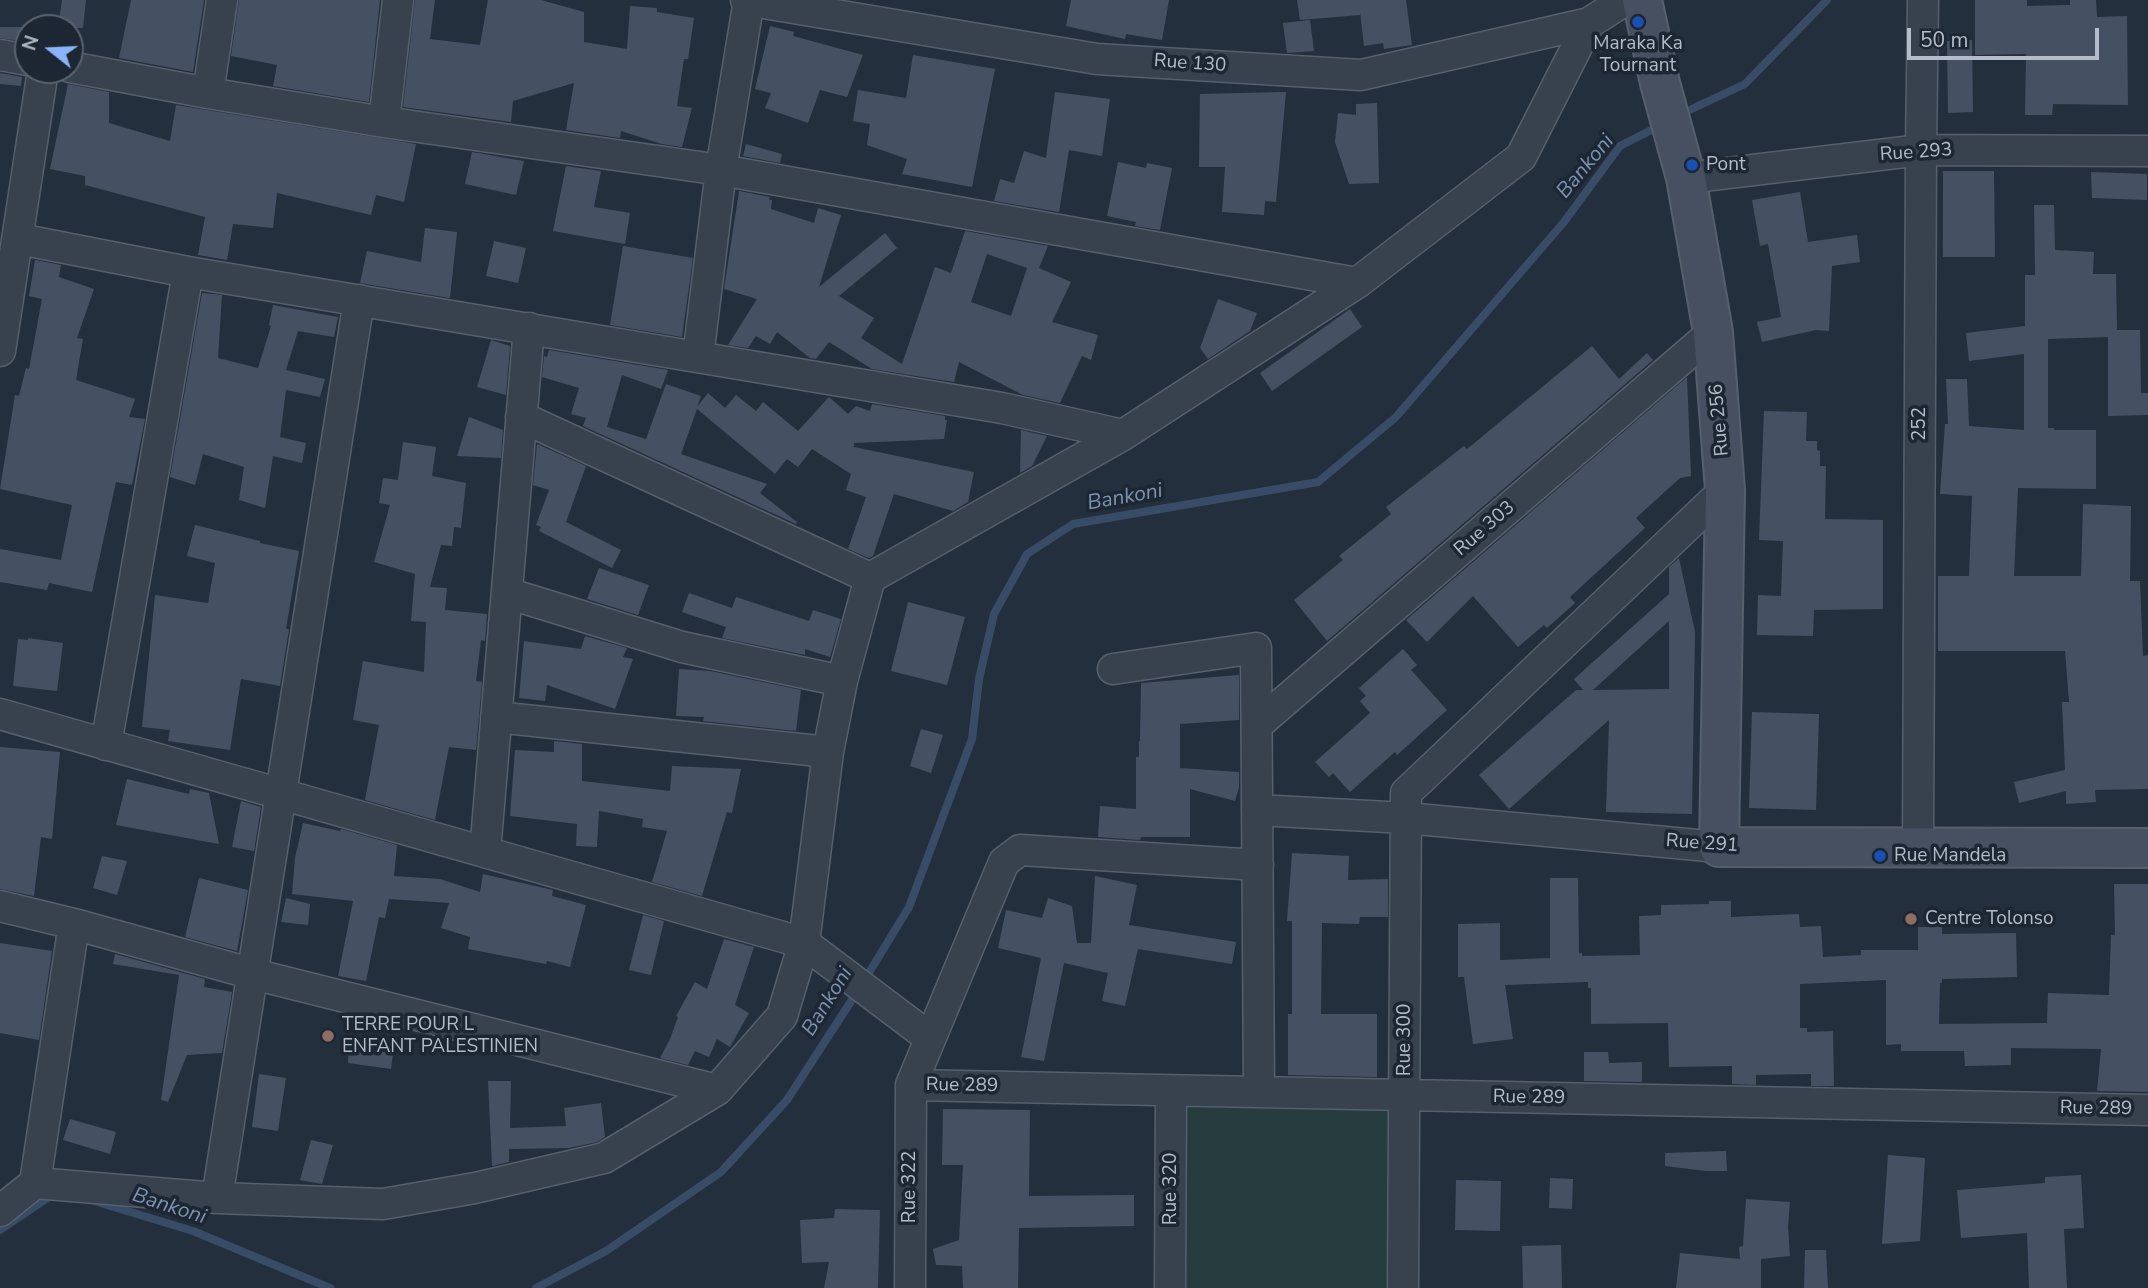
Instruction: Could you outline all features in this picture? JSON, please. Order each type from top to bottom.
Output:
[{"type":"street","points":[[208,93],[222,0]]},
{"type":"street","points":[[384,122],[398,0]]},
{"type":"street","points":[[698,357],[721,170],[748,0]]},
{"type":"street","name":"Rue 130","points":[[748,0],[1097,59],[1361,75],[1590,23],[1625,0]]},
{"type":"street","name":"Rue 256","points":[[1642,0],[1682,167],[1713,332],[1725,490],[1719,848]]},
{"type":"street","name":"252","points":[[1918,848],[1923,0]]},
{"type":"street","points":[[35,1183],[217,1198],[383,1204],[475,1188],[604,1158],[717,1090],[782,1016],[804,943],[828,752],[842,681],[870,578],[1123,435],[1357,284],[1521,157],[1590,23]]},
{"type":"street","points":[[84,70],[384,122],[721,170],[1357,284]]},
{"type":"street","points":[[0,351],[41,84]]},
{"type":"street","name":"Rue 293","points":[[1682,167],[1921,150],[2148,151]]},
{"type":"street","points":[[19,239],[188,272],[1002,408],[1123,435]]},
{"type":"street","points":[[106,744],[188,272]]},
{"type":"street","points":[[217,1198],[359,300]]},
{"type":"street","points":[[485,852],[529,327]]},
{"type":"street","name":"Rue 303","points":[[1257,725],[1713,332]]},
{"type":"street","points":[[522,417],[870,578]]},
{"type":"street","points":[[1406,805],[1725,490]]},
{"type":"street","points":[[506,593],[682,647],[842,681]]},
{"type":"street","points":[[1113,669],[1256,648],[1259,1093]]},
{"type":"street","points":[[0,714],[804,943],[919,1030]]},
{"type":"street","points":[[496,717],[828,752]]},
{"type":"street","name":"Rue 291","points":[[1257,810],[1406,805],[1719,848],[2148,848]]},
{"type":"street","name":"Rue 300","points":[[1403,1288],[1406,805]]},
{"type":"street","points":[[911,1085],[919,1030],[1004,862],[1020,850],[1258,865]]},
{"type":"street","points":[[0,906],[253,974],[717,1090]]},
{"type":"street","points":[[0,1211],[35,1183],[74,924]]},
{"type":"street","name":"Rue 289","points":[[911,1085],[2148,1110]]},
{"type":"street","name":"Rue 322","points":[[910,1288],[911,1085]]},
{"type":"street","name":"Rue 320","points":[[1170,1288],[1171,1091]]},
{"type":"green space","points":[[1171,1091],[1404,1095],[1403,1288],[1170,1288]]},
{"type":"building","points":[[62,0],[86,0],[84,19],[84,14],[60,14]]},
{"type":"building","points":[[131,0],[204,0],[193,72],[119,58]]},
{"type":"building","points":[[239,0],[380,0],[369,102],[273,86],[277,65],[231,56]]},
{"type":"building","points":[[415,0],[435,0],[430,39],[480,45],[488,0],[541,0],[584,12],[584,42],[627,49],[630,6],[657,8],[657,12],[694,18],[677,106],[692,108],[682,147],[662,144],[621,131],[620,138],[566,130],[574,83],[513,101],[511,122],[403,107]]},
{"type":"building","points":[[1071,0],[1169,0],[1162,40],[1126,34],[1125,39],[1066,26]]},
{"type":"building","points":[[1297,0],[1406,0],[1412,45],[1384,49],[1383,43],[1364,46],[1360,12],[1360,15],[1300,20]]},
{"type":"building","points":[[1975,0],[2027,0],[2027,6],[2070,5],[2070,0],[2096,0],[2097,17],[2127,16],[2128,105],[2053,104],[2052,115],[2025,115],[2026,54],[1975,55]]},
{"type":"building","points":[[1310,20],[1314,51],[1287,53],[1283,23]]},
{"type":"building","points":[[770,26],[794,32],[793,36],[863,55],[847,97],[820,90],[808,123],[765,108],[771,93],[755,89]]},
{"type":"building","points":[[0,27],[14,27],[14,40],[0,38]]},
{"type":"building","points":[[1972,40],[1973,112],[1948,113],[1947,41]]},
{"type":"building","points":[[913,55],[995,69],[972,187],[902,174],[907,159],[867,145],[870,124],[853,121],[858,90],[906,98]]},
{"type":"building","points":[[0,73],[14,76],[14,84],[21,84],[21,86],[0,84]]},
{"type":"building","points":[[68,84],[109,92],[109,123],[170,141],[176,105],[416,144],[404,202],[376,195],[371,215],[277,193],[273,228],[233,224],[227,260],[198,255],[205,217],[85,185],[85,176],[50,169]]},
{"type":"building","points":[[1055,92],[1110,99],[1102,156],[1069,150],[1059,212],[994,201],[1000,179],[1014,183],[1024,151],[1046,158]]},
{"type":"building","points":[[1286,92],[1276,202],[1265,201],[1264,215],[1222,212],[1225,167],[1199,167],[1200,94]]},
{"type":"building","points":[[1377,103],[1379,183],[1349,184],[1335,142],[1338,113],[1356,115],[1356,104]]},
{"type":"building","points":[[746,144],[782,154],[780,163],[743,156]]},
{"type":"building","points":[[472,152],[524,161],[516,195],[465,184]]},
{"type":"building","points":[[1118,162],[1146,168],[1147,163],[1172,168],[1160,230],[1135,226],[1136,222],[1107,216]]},
{"type":"building","points":[[566,166],[601,171],[594,207],[630,213],[625,244],[553,231]]},
{"type":"building","points":[[1943,171],[1994,171],[1995,257],[1943,257]]},
{"type":"building","points":[[2091,172],[2147,174],[2147,200],[2092,198]]},
{"type":"building","points":[[739,191],[770,197],[771,209],[814,223],[818,208],[841,215],[819,287],[885,233],[897,248],[839,296],[874,318],[861,338],[902,364],[935,267],[951,273],[965,231],[1048,246],[1039,268],[1071,282],[1052,322],[1098,335],[1091,360],[1082,356],[1060,403],[1023,395],[959,362],[954,382],[872,369],[829,342],[816,359],[810,358],[777,332],[770,344],[756,336],[748,348],[728,345],[757,299],[724,289]],"holes":[[[987,254],[1027,268],[1011,316],[971,302]]]},
{"type":"building","points":[[1800,192],[1808,242],[1857,235],[1860,262],[1832,266],[1829,331],[1816,330],[1762,342],[1757,322],[1781,317],[1768,244],[1760,246],[1752,200]]},
{"type":"building","points":[[2034,205],[2054,205],[2055,250],[2094,252],[2093,274],[2116,274],[2117,330],[2140,330],[2141,393],[2148,393],[2148,415],[2108,416],[2108,337],[2048,339],[2048,428],[2096,430],[2096,489],[2018,488],[2014,576],[2081,576],[2083,504],[2131,506],[2130,581],[2140,581],[2143,656],[2148,655],[2148,789],[2095,790],[2096,802],[2066,804],[2066,791],[2019,803],[2014,782],[2065,770],[2062,702],[2069,702],[2065,651],[1938,651],[1938,576],[1969,576],[1972,496],[1940,494],[1945,424],[1948,424],[1946,379],[1967,379],[1969,426],[2024,430],[2024,354],[1969,361],[1966,333],[2025,326],[2025,275],[2035,275]]},
{"type":"building","points":[[425,228],[457,232],[450,298],[360,283],[367,251],[421,262]]},
{"type":"building","points":[[494,241],[526,248],[518,283],[486,276]]},
{"type":"building","points":[[623,246],[693,258],[682,337],[610,325]]},
{"type":"building","points":[[35,260],[61,265],[59,277],[94,289],[77,338],[83,339],[76,380],[135,399],[129,417],[145,419],[132,485],[116,482],[92,592],[49,583],[47,590],[0,582],[0,549],[61,560],[72,505],[0,489],[15,395],[19,396],[26,368],[29,369],[42,299],[29,296]]},
{"type":"building","points":[[202,293],[222,295],[218,358],[258,368],[271,326],[273,305],[338,317],[334,337],[298,331],[286,370],[325,379],[320,397],[286,390],[280,437],[306,443],[302,463],[273,456],[265,508],[239,500],[244,467],[203,454],[195,485],[170,477]]},
{"type":"building","points":[[1218,299],[1257,313],[1250,331],[1208,359],[1200,348]]},
{"type":"building","points":[[1350,309],[1362,327],[1272,391],[1260,373]]},
{"type":"building","points":[[491,340],[510,346],[506,395],[477,387]]},
{"type":"building","points":[[1592,346],[1619,379],[1647,353],[1653,360],[1327,641],[1294,600],[1343,560],[1339,556],[1391,514],[1386,507],[1464,446],[1467,449]]},
{"type":"building","points":[[549,350],[668,370],[661,389],[622,375],[607,427],[646,439],[666,384],[701,396],[697,407],[708,393],[725,408],[736,395],[756,411],[763,402],[798,431],[829,397],[848,414],[856,406],[870,411],[872,404],[945,416],[947,420],[944,439],[854,443],[854,447],[974,472],[968,502],[953,511],[894,494],[873,556],[869,558],[848,549],[866,497],[846,490],[851,474],[812,449],[798,467],[787,459],[775,474],[697,409],[681,454],[767,484],[760,493],[797,522],[796,524],[583,426],[586,418],[571,414],[579,388],[542,377],[544,356],[547,357]]},
{"type":"building","points":[[1687,377],[1691,476],[1680,478],[1636,518],[1645,528],[1570,597],[1575,603],[1547,628],[1544,625],[1518,647],[1473,596],[1427,642],[1406,620]]},
{"type":"building","points":[[1764,411],[1807,412],[1806,441],[1817,441],[1820,466],[1826,466],[1825,519],[1883,520],[1883,609],[1814,610],[1813,636],[1757,635],[1758,595],[1781,596],[1783,541],[1759,540]]},
{"type":"building","points":[[469,417],[503,430],[501,458],[457,456]]},
{"type":"building","points":[[1021,430],[1047,436],[1032,466],[1020,473]]},
{"type":"building","points":[[403,442],[436,447],[432,476],[466,483],[461,528],[454,527],[452,546],[441,545],[430,587],[447,588],[445,610],[487,614],[485,641],[481,640],[476,681],[482,682],[476,750],[449,747],[435,820],[365,800],[379,725],[353,720],[363,661],[424,672],[426,622],[411,621],[415,574],[374,562],[390,505],[379,503],[383,478],[398,480]]},
{"type":"building","points":[[537,444],[586,466],[566,522],[621,550],[612,568],[539,531],[541,527],[536,525],[549,490],[533,485]]},
{"type":"building","points":[[195,525],[299,551],[280,686],[241,679],[230,750],[168,741],[170,730],[142,727],[155,595],[208,603],[215,563],[187,556]]},
{"type":"building","points":[[1679,558],[1695,632],[1692,814],[1606,812],[1609,720],[1509,809],[1479,775],[1576,690],[1583,690],[1574,679],[1669,594],[1669,567]],"holes":[[[1669,621],[1669,689],[1593,690]]]},
{"type":"building","points":[[599,568],[649,585],[638,615],[587,599]]},
{"type":"building","points":[[689,593],[732,608],[736,597],[809,621],[813,610],[841,619],[830,657],[805,649],[805,655],[722,638],[726,627],[682,612]]},
{"type":"building","points":[[908,602],[965,617],[947,685],[891,671]]},
{"type":"building","points":[[585,636],[627,648],[623,657],[633,659],[615,709],[547,685],[545,701],[519,698],[524,641],[581,649]]},
{"type":"building","points":[[18,639],[63,643],[57,691],[13,686]]},
{"type":"building","points":[[1403,649],[1417,665],[1411,670],[1447,710],[1350,792],[1333,773],[1329,777],[1315,762],[1370,713],[1360,701],[1366,696],[1359,688]]},
{"type":"building","points":[[679,669],[710,671],[801,690],[796,731],[703,721],[704,717],[676,716]]},
{"type":"building","points":[[1239,675],[1239,720],[1180,724],[1180,768],[1239,772],[1235,801],[1190,789],[1190,837],[1141,837],[1140,840],[1098,837],[1100,806],[1136,809],[1141,683]]},
{"type":"building","points":[[1752,712],[1819,714],[1816,810],[1749,808]]},
{"type":"building","points":[[921,729],[943,735],[931,773],[910,766]]},
{"type":"building","points":[[554,741],[582,744],[582,781],[670,791],[672,766],[741,769],[732,813],[727,812],[702,896],[652,882],[667,831],[642,827],[643,819],[599,811],[597,847],[576,846],[577,824],[510,816],[515,750],[554,752]]},
{"type":"building","points":[[0,747],[60,752],[52,839],[41,837],[34,896],[0,889]]},
{"type":"building","points":[[127,779],[189,794],[190,789],[209,793],[219,844],[116,825]]},
{"type":"building","points":[[241,801],[261,807],[254,851],[232,847]]},
{"type":"building","points":[[303,823],[340,831],[341,829],[397,845],[394,876],[440,879],[480,892],[483,874],[553,890],[552,896],[586,905],[570,967],[468,949],[470,937],[441,928],[449,903],[389,899],[385,918],[379,917],[366,981],[338,976],[353,901],[292,894],[295,858]]},
{"type":"building","points":[[1292,853],[1349,856],[1348,880],[1388,879],[1388,917],[1360,917],[1359,924],[1322,923],[1321,1014],[1377,1014],[1377,1077],[1288,1075],[1288,1014],[1292,1014],[1292,921],[1287,921]]},
{"type":"building","points":[[102,856],[127,861],[117,895],[93,888]]},
{"type":"building","points":[[1095,876],[1137,885],[1129,925],[1236,942],[1232,964],[1138,949],[1125,1006],[1102,1001],[1108,973],[1064,963],[1044,1061],[1021,1057],[1041,958],[998,948],[1006,910],[1042,918],[1048,898],[1072,906],[1077,943],[1091,943]]},
{"type":"building","points":[[199,878],[248,890],[237,951],[185,937]]},
{"type":"building","points":[[1550,878],[1578,878],[1579,953],[1582,953],[1582,956],[1640,955],[1639,916],[1661,915],[1661,905],[1709,904],[1709,901],[1731,901],[1731,917],[1799,914],[1800,927],[1821,926],[1823,957],[1861,955],[1861,950],[1918,950],[1918,927],[1942,927],[1942,934],[2016,933],[2017,977],[1942,979],[1939,1024],[2047,1023],[2048,993],[2109,995],[2111,935],[2115,935],[2114,884],[2148,884],[2148,1092],[2097,1091],[2101,1049],[2011,1048],[2011,1065],[1965,1066],[1964,1051],[1901,1051],[1901,1044],[1886,1045],[1886,980],[1800,984],[1800,1028],[1807,1028],[1807,1032],[1833,1031],[1834,1086],[1811,1086],[1811,1074],[1756,1075],[1756,1085],[1732,1084],[1732,1066],[1669,1067],[1668,1023],[1591,1024],[1591,988],[1588,988],[1588,982],[1505,985],[1513,1039],[1473,1044],[1464,977],[1458,977],[1458,924],[1500,923],[1500,960],[1550,958]]},
{"type":"building","points":[[286,898],[310,904],[308,925],[281,922]]},
{"type":"building","points":[[643,915],[664,921],[651,975],[629,970]]},
{"type":"building","points":[[724,939],[754,947],[735,1005],[749,1013],[730,1047],[717,1039],[709,1057],[695,1051],[688,1065],[660,1058],[670,1039],[678,1017],[676,1016],[695,982],[707,989]]},
{"type":"building","points":[[0,943],[52,951],[39,1040],[0,1033]]},
{"type":"building","points":[[115,954],[205,979],[204,987],[232,992],[222,1053],[187,1055],[168,1102],[161,1100],[179,975],[113,964]]},
{"type":"building","points":[[376,1036],[395,1039],[391,1069],[348,1063],[349,1037]]},
{"type":"building","points":[[1584,1052],[1608,1052],[1609,1063],[1642,1062],[1642,1082],[1584,1081]]},
{"type":"building","points":[[259,1074],[286,1078],[278,1131],[252,1127]]},
{"type":"building","points":[[488,1081],[511,1081],[510,1128],[566,1126],[564,1108],[601,1103],[605,1137],[597,1142],[569,1148],[509,1149],[509,1162],[492,1166]]},
{"type":"building","points":[[943,1109],[1030,1110],[1029,1196],[1134,1195],[1134,1226],[1019,1228],[1018,1288],[963,1288],[962,1266],[936,1265],[933,1249],[959,1240],[963,1165],[942,1165]]},
{"type":"building","points":[[70,1119],[116,1132],[110,1154],[63,1140]]},
{"type":"building","points":[[311,1140],[333,1145],[322,1184],[300,1180]]},
{"type":"building","points":[[1726,1151],[1727,1171],[1665,1166],[1665,1153]]},
{"type":"building","points":[[1888,1155],[1925,1158],[1920,1241],[1882,1244]]},
{"type":"building","points":[[2081,1175],[2084,1228],[2064,1229],[2067,1288],[2029,1288],[2027,1233],[1961,1238],[1957,1190],[2045,1183],[2045,1177]]},
{"type":"building","points":[[1550,1178],[1573,1179],[1572,1209],[1549,1208]]},
{"type":"building","points":[[1456,1180],[1501,1181],[1500,1231],[1455,1230]]},
{"type":"building","points":[[1746,1199],[1790,1202],[1790,1256],[1761,1259],[1761,1288],[1676,1288],[1680,1253],[1740,1259],[1739,1247],[1743,1246]]},
{"type":"building","points":[[835,1209],[880,1210],[878,1288],[824,1288],[829,1262],[802,1263],[800,1220],[834,1218]]},
{"type":"building","points":[[1561,1245],[1562,1288],[1523,1288],[1522,1246]]},
{"type":"building","points":[[1805,1250],[1826,1250],[1828,1288],[1804,1288]]},
{"type":"waterway","name":"Bankoni","points":[[1679,115],[1745,84],[1827,0]]},
{"type":"waterway","name":"Bankoni","points":[[864,981],[909,907],[972,739],[979,679],[994,614],[1027,554],[1073,524],[1318,482],[1396,417],[1564,222],[1620,146],[1661,125]]},
{"type":"waterway","name":"Bankoni","points":[[536,1288],[606,1251],[721,1172],[787,1100],[857,992]]},
{"type":"waterway","name":"Bankoni","points":[[0,1230],[49,1197],[54,1197]]},
{"type":"waterway","name":"Bankoni","points":[[94,1201],[193,1231],[330,1288]]},
{"type":"place","name":"Maraka Ka Tournant","points":[[1638,22]]},
{"type":"place","name":"Pont","points":[[1692,165]]},
{"type":"place","name":"Rue Mandela","points":[[1880,856]]},
{"type":"place","name":"Centre Tolonso","points":[[1911,919]]},
{"type":"place","name":"TERRE POUR L ENFANT PALESTINIEN","points":[[328,1036]]}]
